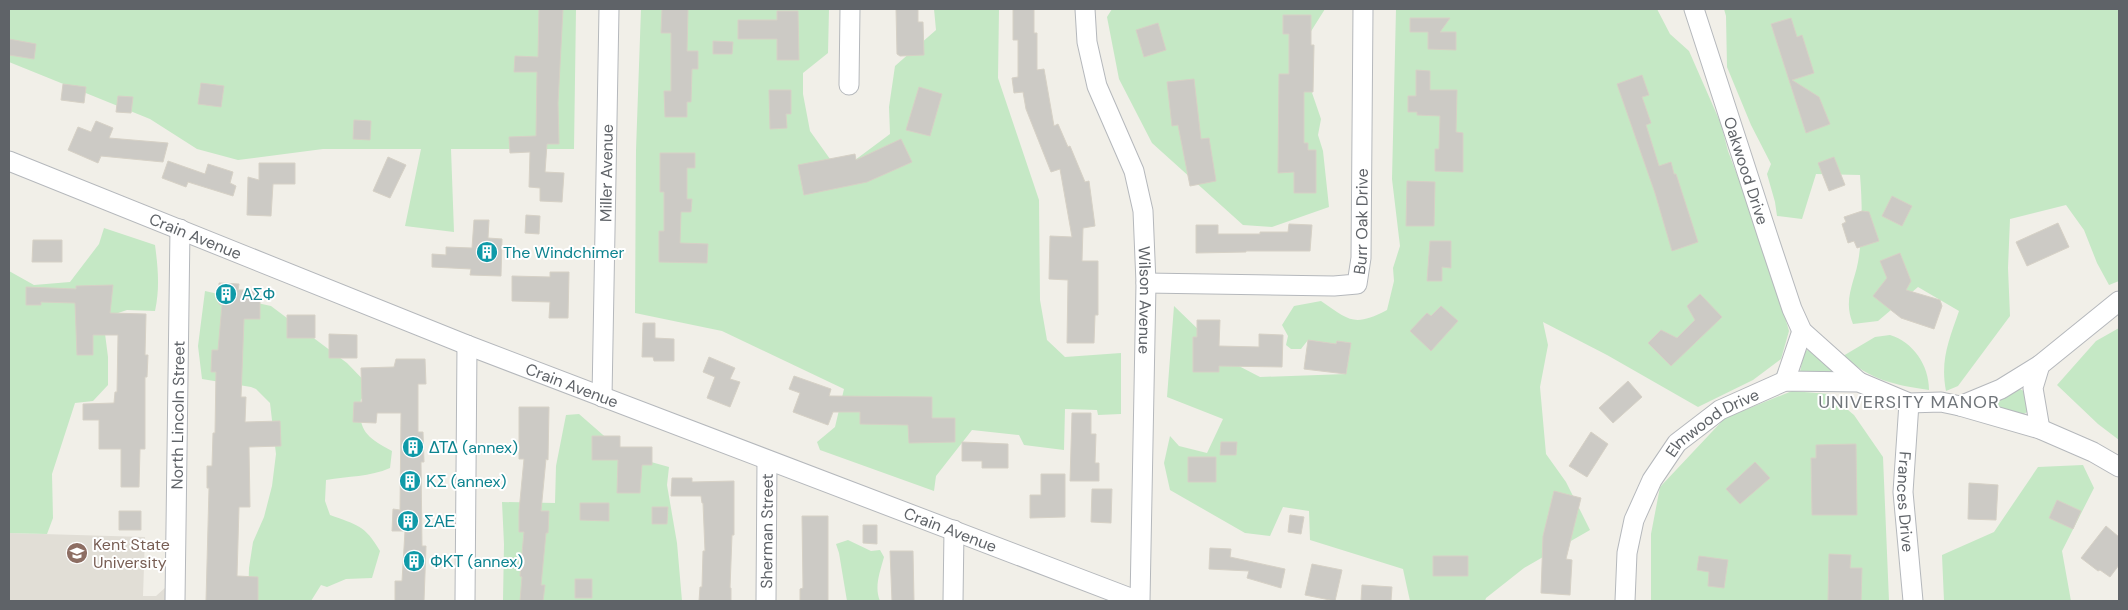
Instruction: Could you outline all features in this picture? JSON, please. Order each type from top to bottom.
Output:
[{"type":"street","name":"Miller Avenue","points":[[602,397],[609,9]]},
{"type":"street","points":[[849,85],[850,9]]},
{"type":"street","name":"Wilson Avenue","points":[[1085,9],[1087,42],[1097,86],[1134,171],[1143,211],[1146,283],[1139,601]]},
{"type":"street","name":"Burr Oak Drive","points":[[1146,283],[1334,286],[1357,284],[1361,258],[1364,9]]},
{"type":"street","name":"Oakwood Drive","points":[[1694,9],[1792,309],[1802,331],[1859,382]]},
{"type":"street","name":"Crain Avenue","points":[[9,161],[467,345],[1139,601]]},
{"type":"street","name":"North Lincoln Street","points":[[175,601],[180,229]]},
{"type":"street","points":[[1960,406],[2000,389],[2040,365],[2119,301]]},
{"type":"street","points":[[1785,381],[1802,331]]},
{"type":"street","points":[[465,601],[467,345]]},
{"type":"street","points":[[2040,365],[2033,388],[2040,428]]},
{"type":"street","name":"Elmwood Drive","points":[[1625,601],[1626,553],[1634,520],[1652,480],[1677,443],[1720,410],[1785,381],[1859,382],[1909,403]]},
{"type":"street","points":[[1909,403],[1941,402],[2040,428],[2086,448],[2119,468]]},
{"type":"street","name":"Frances Drive","points":[[1909,403],[1903,492],[1913,601]]},
{"type":"street","name":"Sherman Street","points":[[766,601],[767,460]]},
{"type":"street","points":[[953,601],[954,530]]},
{"type":"shaded area","name":"Kent State University","points":[[9,533],[145,537],[143,596],[156,596],[175,579],[175,601],[9,601]]},
{"type":"green space","points":[[9,9],[576,9],[574,149],[451,149],[454,232],[405,226],[421,149],[323,149],[238,160],[197,149],[150,119],[9,62]]},
{"type":"green space","points":[[641,9],[829,9],[828,53],[803,73],[803,94],[810,131],[830,159],[851,163],[890,134],[889,107],[895,66],[936,30],[934,9],[999,9],[998,78],[1039,200],[1040,300],[1047,340],[1065,357],[1121,353],[1121,414],[1098,415],[1097,410],[1065,409],[1064,450],[1024,445],[1019,435],[972,430],[936,476],[934,491],[820,450],[817,442],[835,427],[844,389],[722,331],[635,313],[636,150]]},
{"type":"green space","points":[[1112,9],[1325,9],[1298,52],[1321,119],[1318,135],[1323,151],[1329,207],[1272,227],[1243,225],[1152,143],[1119,79],[1107,17]]},
{"type":"green space","points":[[1396,9],[1657,9],[1670,34],[1689,51],[1721,124],[1728,151],[1765,248],[1789,331],[1781,359],[1753,380],[1698,407],[1607,355],[1543,322],[1548,345],[1540,387],[1546,454],[1566,482],[1590,530],[1524,568],[1486,598],[1485,601],[1410,601],[1403,569],[1310,540],[1309,511],[1283,507],[1270,536],[1245,533],[1170,490],[1164,463],[1170,436],[1179,446],[1207,453],[1223,419],[1167,397],[1174,306],[1233,363],[1260,377],[1346,374],[1351,343],[1337,341],[1336,344],[1308,340],[1301,349],[1291,349],[1286,345],[1288,336],[1282,325],[1294,306],[1321,301],[1346,317],[1359,320],[1367,319],[1387,310],[1394,281],[1393,268],[1400,246],[1392,179]]},
{"type":"green space","points":[[1724,9],[2119,9],[2119,281],[2109,285],[2097,263],[2084,230],[2066,205],[2010,219],[2008,268],[2010,316],[1958,386],[1946,391],[1944,380],[1945,360],[1959,311],[1918,287],[1878,321],[1853,324],[1850,315],[1849,298],[1860,246],[1862,215],[1860,175],[1816,174],[1802,219],[1777,216],[1767,174],[1771,164],[1751,125],[1727,67],[1726,16]]},
{"type":"green space","points":[[104,228],[155,245],[158,294],[155,311],[127,310],[103,318],[108,357],[108,385],[93,401],[75,403],[52,474],[53,518],[47,534],[9,533],[9,271],[34,285],[70,282],[99,244]]},
{"type":"green space","points":[[205,291],[271,306],[347,363],[375,392],[361,399],[360,418],[365,431],[370,437],[392,451],[390,468],[367,475],[326,480],[325,501],[330,515],[360,527],[375,542],[380,551],[372,578],[346,579],[327,587],[321,585],[311,601],[248,601],[249,568],[253,542],[264,517],[272,486],[276,454],[270,403],[256,389],[251,387],[202,379],[198,346]]},
{"type":"green space","points":[[2119,328],[2119,440],[2098,424],[2057,385],[2096,341]]},
{"type":"green space","points":[[1890,335],[1906,343],[1923,363],[1929,390],[1883,380],[1863,371],[1843,356],[1875,337]]},
{"type":"green space","points":[[1807,350],[1814,352],[1835,372],[1833,376],[1800,372],[1804,352]]},
{"type":"green space","points":[[2020,389],[2027,393],[2026,405],[2029,411],[2022,415],[1988,404],[1988,401]]},
{"type":"green space","points":[[1792,391],[1829,394],[1854,415],[1883,457],[1889,601],[1651,601],[1651,534],[1660,487],[1725,418]]},
{"type":"green space","points":[[579,414],[626,455],[669,467],[667,485],[677,543],[682,601],[503,600],[504,544],[502,502],[555,503],[556,466],[566,415]]},
{"type":"green space","points":[[2083,465],[2094,488],[2062,551],[2071,601],[1944,601],[1942,555],[1994,532],[2038,467]]},
{"type":"green space","points":[[848,540],[871,551],[880,550],[884,557],[878,585],[880,601],[847,601],[836,544]]},
{"type":"building","points":[[539,9],[563,9],[558,103],[559,144],[547,144],[545,172],[564,173],[562,202],[540,201],[540,188],[529,187],[530,152],[510,153],[509,137],[536,136],[537,72],[514,72],[515,56],[538,57]]},
{"type":"building","points":[[662,9],[688,9],[687,51],[698,51],[698,69],[692,69],[691,102],[687,102],[687,117],[665,117],[664,91],[671,91],[671,33],[661,33]]},
{"type":"building","points":[[896,9],[918,9],[918,22],[923,22],[924,55],[900,56],[897,54]]},
{"type":"building","points":[[1013,9],[1034,9],[1034,33],[1037,33],[1037,70],[1044,69],[1054,126],[1058,124],[1068,147],[1070,146],[1085,182],[1089,181],[1095,226],[1083,228],[1082,261],[1098,261],[1098,315],[1095,315],[1094,343],[1067,343],[1068,280],[1049,279],[1050,236],[1072,237],[1060,169],[1051,172],[1026,109],[1023,92],[1014,93],[1012,78],[1018,77],[1018,40],[1013,40]]},
{"type":"building","points":[[777,11],[798,11],[799,60],[777,60],[777,39],[738,39],[738,20],[777,20]]},
{"type":"building","points":[[1283,15],[1311,15],[1311,45],[1314,45],[1313,92],[1304,92],[1304,143],[1308,143],[1308,150],[1316,150],[1316,193],[1294,193],[1294,172],[1278,173],[1279,74],[1289,74],[1289,34],[1283,34]]},
{"type":"building","points":[[1410,18],[1450,18],[1440,32],[1456,32],[1456,50],[1428,49],[1428,32],[1410,32]]},
{"type":"building","points":[[1791,18],[1797,37],[1802,35],[1814,73],[1792,80],[1819,97],[1830,124],[1806,133],[1771,24]]},
{"type":"building","points":[[1158,23],[1166,50],[1144,57],[1136,30]]},
{"type":"building","points":[[9,39],[36,44],[34,59],[9,55]]},
{"type":"building","points":[[713,41],[733,42],[732,54],[713,54]]},
{"type":"building","points":[[1416,70],[1430,71],[1430,90],[1457,90],[1456,132],[1463,133],[1463,172],[1435,171],[1435,149],[1439,149],[1440,116],[1417,115],[1417,112],[1408,112],[1408,96],[1416,96]]},
{"type":"building","points":[[1642,75],[1649,95],[1642,97],[1651,123],[1646,125],[1659,166],[1671,162],[1698,242],[1672,251],[1655,193],[1617,84]]},
{"type":"building","points":[[1194,79],[1201,139],[1209,138],[1216,181],[1190,186],[1178,125],[1172,126],[1167,82]]},
{"type":"building","points":[[201,83],[224,86],[221,107],[198,104]]},
{"type":"building","points":[[63,84],[86,87],[84,103],[61,100]]},
{"type":"building","points":[[919,87],[942,94],[930,136],[906,130]]},
{"type":"building","points":[[769,90],[791,90],[791,114],[786,114],[787,128],[770,129]]},
{"type":"building","points":[[118,96],[133,97],[131,113],[116,112]]},
{"type":"building","points":[[354,120],[371,121],[370,140],[353,139]]},
{"type":"building","points":[[96,121],[113,128],[109,138],[168,143],[163,162],[101,156],[98,163],[68,150],[78,127],[91,132]]},
{"type":"building","points":[[901,139],[912,162],[867,182],[804,195],[798,165],[855,154],[856,160]]},
{"type":"building","points":[[660,153],[695,153],[695,168],[687,168],[687,199],[692,199],[691,212],[681,212],[680,243],[708,244],[707,263],[659,262],[659,231],[664,231],[664,192],[660,192]]},
{"type":"building","points":[[388,157],[406,165],[390,198],[373,191]]},
{"type":"building","points":[[1834,157],[1845,185],[1829,191],[1818,163]]},
{"type":"building","points":[[168,161],[205,174],[208,164],[233,172],[230,183],[236,186],[233,196],[188,182],[186,187],[162,178]]},
{"type":"building","points":[[259,163],[295,163],[295,184],[273,184],[271,216],[247,215],[248,177],[259,180]]},
{"type":"building","points":[[1407,181],[1435,182],[1434,226],[1406,226]]},
{"type":"building","points":[[1892,196],[1912,206],[1902,226],[1882,216]]},
{"type":"building","points":[[1862,211],[1869,212],[1879,241],[1857,248],[1854,241],[1848,243],[1842,224],[1846,222],[1844,217]]},
{"type":"building","points":[[526,215],[540,216],[539,234],[525,233]]},
{"type":"building","points":[[474,220],[489,220],[488,238],[502,239],[501,276],[470,275],[471,269],[432,267],[432,254],[446,255],[446,247],[472,248]]},
{"type":"building","points":[[2058,223],[2069,247],[2027,266],[2016,242]]},
{"type":"building","points":[[1289,224],[1312,225],[1310,251],[1196,253],[1196,225],[1218,225],[1218,234],[1260,234],[1260,232],[1288,232]]},
{"type":"building","points":[[33,240],[62,240],[62,262],[32,262]]},
{"type":"building","points":[[1430,241],[1451,241],[1451,268],[1442,267],[1442,281],[1427,281]]},
{"type":"building","points":[[1900,253],[1911,281],[1906,290],[1940,300],[1942,306],[1934,329],[1901,318],[1873,296],[1887,278],[1880,261]]},
{"type":"building","points":[[550,272],[569,272],[568,318],[549,318],[550,302],[512,301],[512,276],[550,277]]},
{"type":"building","points":[[219,283],[239,284],[238,290],[260,290],[260,319],[244,319],[241,397],[246,397],[245,422],[280,421],[281,446],[249,447],[250,507],[239,507],[237,576],[258,577],[258,601],[206,601],[209,488],[207,488],[207,466],[212,466],[213,433],[215,433],[216,372],[211,372],[212,350],[218,350],[222,305],[219,304]]},
{"type":"building","points":[[113,285],[110,313],[146,314],[145,355],[148,355],[147,377],[145,377],[145,449],[140,449],[139,487],[121,487],[121,449],[99,449],[99,420],[83,420],[83,404],[114,403],[115,392],[117,392],[118,335],[93,335],[93,355],[77,355],[75,303],[41,302],[41,305],[26,305],[26,287],[76,289],[76,286]]},
{"type":"building","points":[[1700,294],[1722,317],[1671,366],[1648,343],[1661,330],[1677,338],[1695,320],[1687,306]]},
{"type":"building","points":[[1441,306],[1458,321],[1431,351],[1410,331],[1427,313],[1431,316]]},
{"type":"building","points":[[287,315],[315,315],[315,338],[287,338]]},
{"type":"building","points":[[1197,320],[1220,320],[1219,346],[1259,347],[1259,334],[1283,335],[1282,367],[1219,366],[1219,372],[1193,372],[1193,337],[1197,337]]},
{"type":"building","points":[[643,323],[655,323],[655,338],[674,339],[674,361],[654,361],[653,357],[642,357]]},
{"type":"building","points":[[329,334],[357,335],[357,358],[329,358]]},
{"type":"building","points":[[1308,340],[1336,344],[1337,341],[1351,343],[1346,374],[1304,369]]},
{"type":"building","points":[[709,357],[735,368],[730,379],[740,382],[730,407],[707,398],[715,377],[703,372]]},
{"type":"building","points":[[396,359],[425,359],[426,384],[418,384],[418,432],[423,432],[424,462],[421,462],[422,546],[426,546],[424,601],[395,601],[395,581],[402,581],[405,531],[392,531],[393,509],[400,510],[401,413],[377,413],[376,423],[353,422],[354,402],[362,402],[361,368],[394,367]]},
{"type":"building","points":[[794,376],[831,389],[829,396],[932,397],[932,418],[955,418],[955,442],[909,443],[908,425],[860,424],[860,412],[833,412],[828,425],[793,412],[800,393],[789,389]]},
{"type":"building","points":[[1628,381],[1642,397],[1613,423],[1599,408]]},
{"type":"building","points":[[519,407],[549,407],[548,460],[546,459],[541,511],[549,511],[541,585],[545,585],[543,601],[520,601],[524,532],[519,532],[519,511],[524,459],[519,459]]},
{"type":"building","points":[[1072,413],[1091,413],[1091,434],[1096,434],[1095,463],[1099,463],[1099,481],[1070,481]]},
{"type":"building","points":[[1591,432],[1608,444],[1587,477],[1569,466]]},
{"type":"building","points":[[592,436],[620,436],[620,447],[652,447],[652,465],[642,465],[640,493],[617,493],[618,460],[592,460]]},
{"type":"building","points":[[962,442],[1008,444],[1008,468],[982,468],[982,461],[962,461]]},
{"type":"building","points":[[1221,442],[1237,442],[1236,455],[1220,455]]},
{"type":"building","points":[[1856,444],[1857,515],[1812,515],[1811,458],[1816,458],[1816,445]]},
{"type":"building","points":[[1188,457],[1216,457],[1216,482],[1188,482]]},
{"type":"building","points":[[1755,462],[1770,478],[1740,504],[1726,489]]},
{"type":"building","points":[[1041,474],[1065,474],[1065,517],[1030,518],[1030,495],[1041,495]]},
{"type":"building","points":[[672,478],[692,478],[692,482],[734,481],[731,601],[699,601],[700,587],[702,587],[703,551],[705,551],[703,503],[701,496],[671,496]]},
{"type":"building","points":[[1969,483],[1998,485],[1996,520],[1968,519]]},
{"type":"building","points":[[1092,489],[1112,489],[1111,523],[1091,522]]},
{"type":"building","points":[[1554,491],[1581,498],[1566,559],[1572,560],[1570,595],[1541,593],[1543,536]]},
{"type":"building","points":[[2057,500],[2081,511],[2073,529],[2049,518]]},
{"type":"building","points":[[580,503],[609,503],[609,521],[580,520]]},
{"type":"building","points":[[652,507],[668,507],[667,524],[652,524]]},
{"type":"building","points":[[119,511],[141,511],[141,530],[119,530]]},
{"type":"building","points":[[1290,515],[1304,517],[1301,534],[1288,532]]},
{"type":"building","points":[[802,516],[828,516],[828,601],[800,601],[800,589],[803,588]]},
{"type":"building","points":[[863,525],[877,525],[877,544],[863,543]]},
{"type":"building","points":[[2106,526],[2119,537],[2119,565],[2110,577],[2100,570],[2098,571],[2081,558]]},
{"type":"building","points":[[1210,548],[1231,549],[1230,557],[1285,569],[1281,588],[1247,578],[1249,571],[1209,569]]},
{"type":"building","points":[[890,551],[913,551],[914,601],[892,601]]},
{"type":"building","points":[[1829,554],[1851,555],[1850,568],[1862,568],[1861,601],[1828,601]]},
{"type":"building","points":[[1433,556],[1468,556],[1468,576],[1433,576]]},
{"type":"building","points":[[1699,556],[1728,560],[1724,588],[1708,586],[1709,572],[1697,570]]},
{"type":"building","points":[[1312,564],[1342,570],[1335,601],[1305,595]]},
{"type":"building","points":[[575,579],[592,579],[592,598],[575,598]]},
{"type":"building","points":[[1362,585],[1392,587],[1391,601],[1361,601]]},
{"type":"place","name":"The Windchimer","points":[[487,252]]},
{"type":"place","name":"ΑΣΦ","points":[[226,294]]},
{"type":"place","name":"ΔΤΔ (annex)","points":[[413,447]]},
{"type":"place","name":"ΚΣ (annex)","points":[[410,481]]},
{"type":"place","name":"ΣΑΕ","points":[[408,521]]},
{"type":"place","name":"Kent State University","points":[[77,553]]},
{"type":"place","name":"ΦΚΤ (annex)","points":[[414,561]]},
{"type":"district","name":"UNIVERSITY MANOR","points":[[1909,402]]}]
